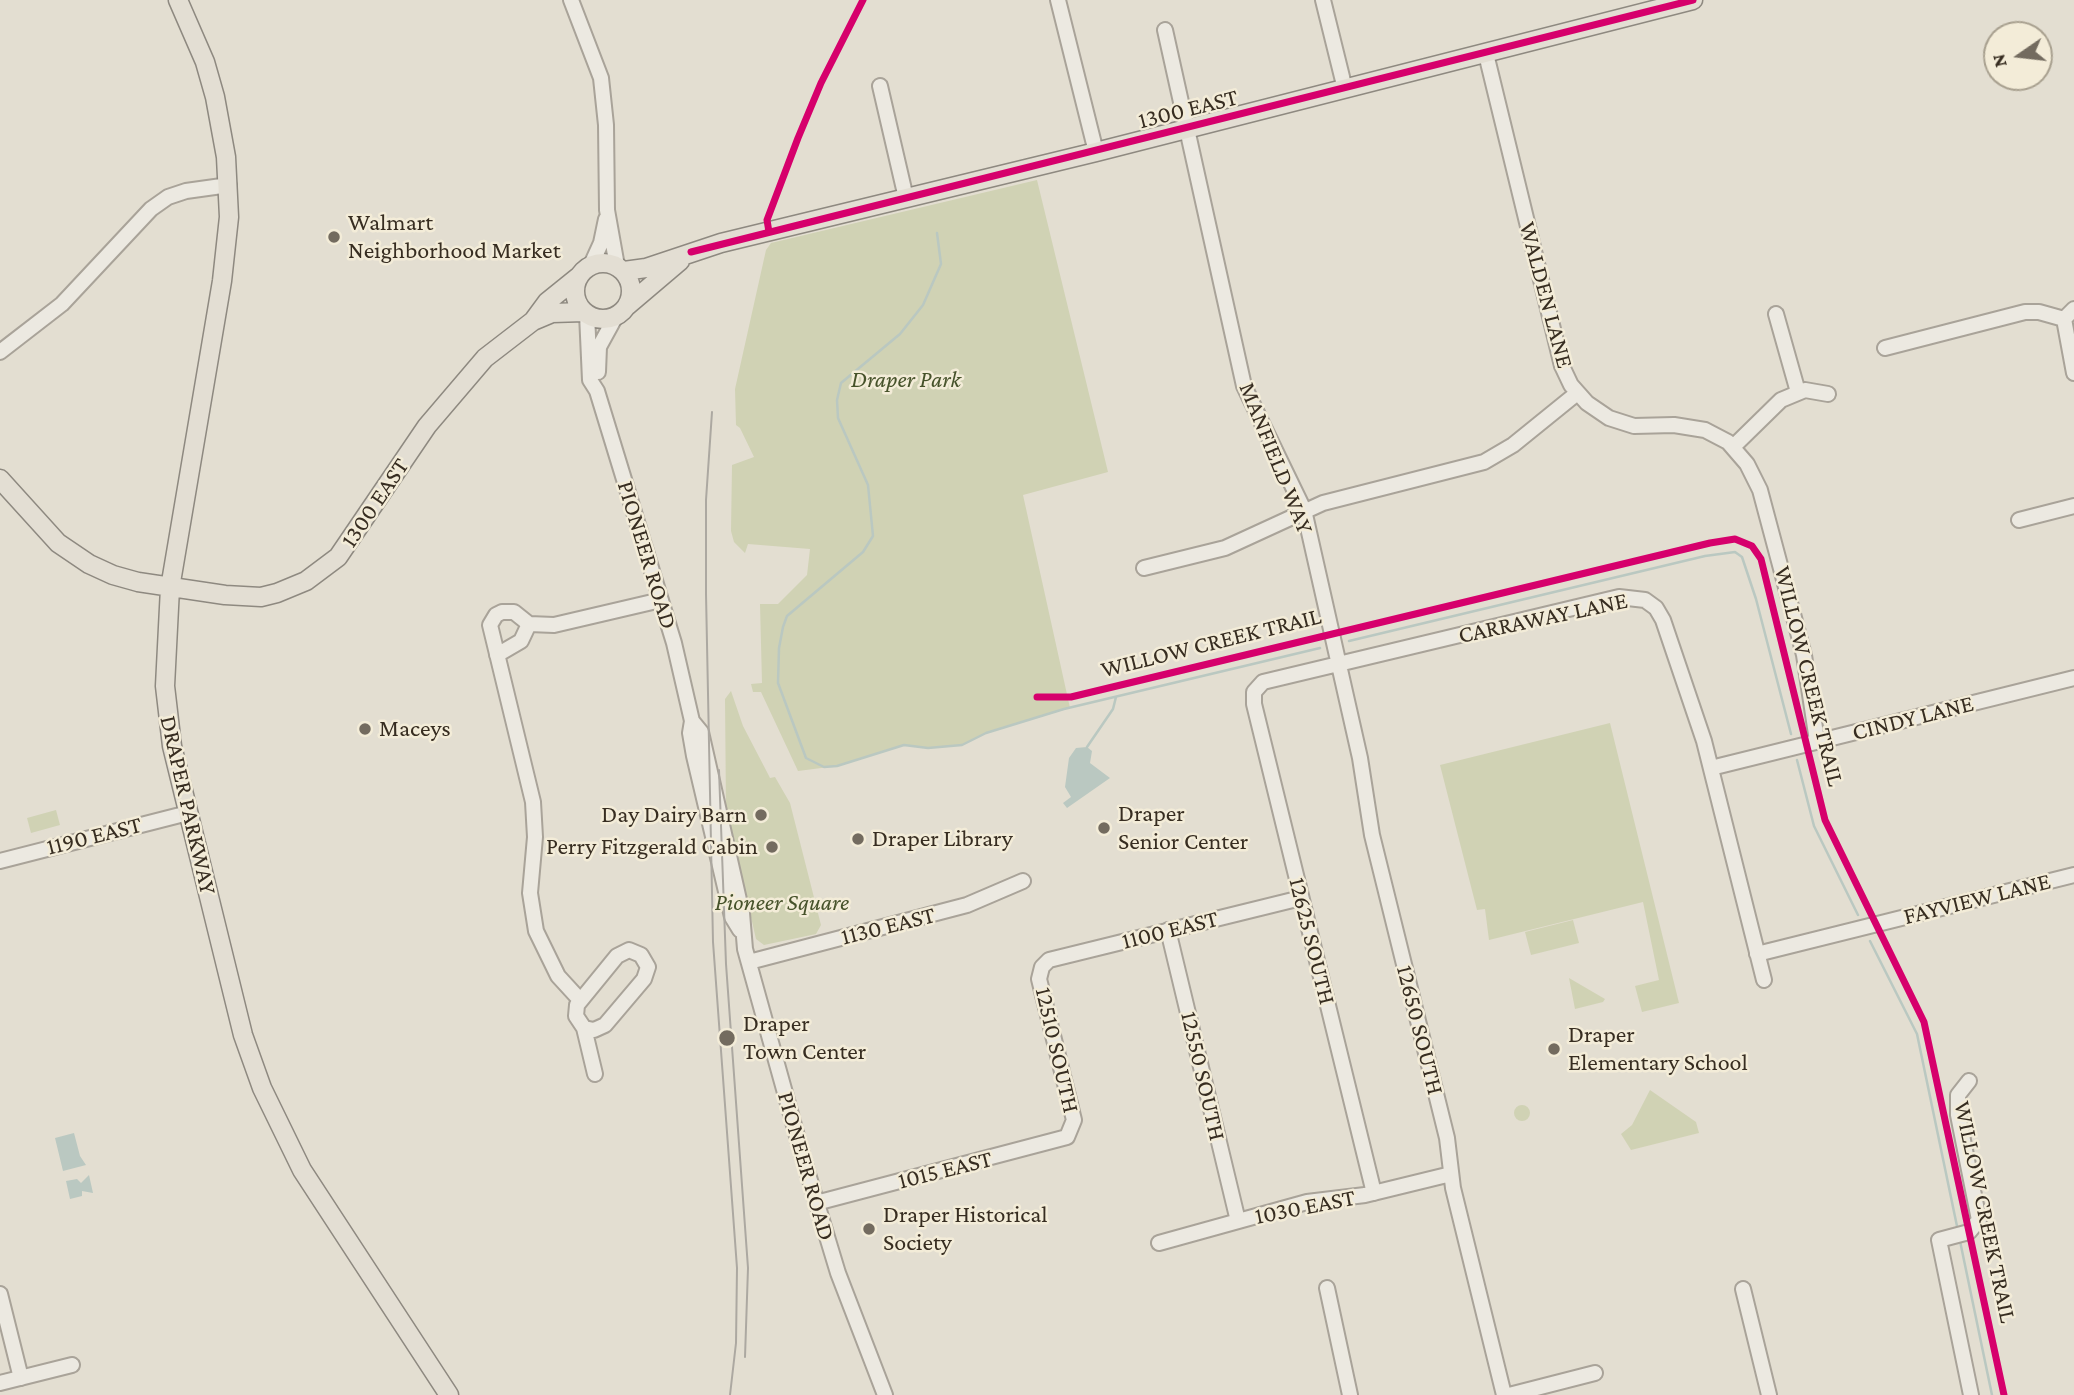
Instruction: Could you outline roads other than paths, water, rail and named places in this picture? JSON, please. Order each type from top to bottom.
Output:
[{"type":"main road","name":"DRAPER PARKWAY","points":[[178,0],[200,49],[215,97],[229,185],[222,281],[170,588],[165,645],[166,711],[188,813],[243,1035],[277,1122],[302,1170],[449,1395]]},
{"type":"main road","name":"1300 EAST","points":[[620,269],[646,268],[691,252],[1693,0]]},
{"type":"main road","name":"1300 EAST","points":[[622,311],[691,252]]},
{"type":"main road","points":[[607,263],[620,269],[630,282],[631,294],[622,311],[606,319],[585,313],[577,302],[575,289],[584,271],[607,263]]},
{"type":"main road","name":"1300 EAST","points":[[533,321],[547,302],[584,271]]},
{"type":"main road","name":"1300 EAST","points":[[0,479],[47,533],[78,557],[125,579],[170,588],[261,597],[291,589],[321,571],[349,543],[447,399],[485,358],[533,321],[552,313],[585,313]]},
{"type":"street","points":[[571,0],[601,78],[606,125],[607,211],[601,243],[584,271]]},
{"type":"street","points":[[1058,0],[1096,152]]},
{"type":"street","points":[[1323,0],[1345,89]]},
{"type":"street","name":"MANFIELD WAY","points":[[1165,30],[1244,386],[1304,510],[1340,664]]},
{"type":"street","name":"WALDEN LANE","points":[[1486,54],[1562,366],[1576,394],[1598,412],[1621,422],[1697,428],[1712,433],[1733,447],[1747,464],[1760,490],[1804,655],[1817,741]]},
{"type":"street","points":[[880,86],[906,198]]},
{"type":"street","points":[[0,352],[62,304],[151,209],[186,191],[229,185]]},
{"type":"street","points":[[607,211],[620,269]]},
{"type":"street","name":"PIONEER ROAD","points":[[597,391],[597,354],[622,311]]},
{"type":"street","points":[[1885,348],[2025,312],[2069,314],[2074,373]]},
{"type":"street","name":"PIONEER ROAD","points":[[585,313],[589,370],[674,643],[692,721],[701,732],[742,913],[741,932],[749,962],[816,1203],[838,1273],[885,1395]]},
{"type":"street","points":[[1776,314],[1798,392]]},
{"type":"street","points":[[1733,447],[1770,409],[1798,392],[1828,394]]},
{"type":"street","points":[[1144,568],[1225,548],[1304,510],[1484,462],[1513,445],[1576,394]]},
{"type":"street","points":[[2018,520],[2074,506]]},
{"type":"street","name":"CARRAWAY LANE","points":[[1256,688],[1268,680],[1619,597],[1639,597],[1656,608],[1663,620],[1711,768],[1764,980]]},
{"type":"street","points":[[580,1000],[550,962],[534,922],[530,894],[535,836],[533,802],[490,625],[496,615],[514,612],[529,624],[574,622],[661,600]]},
{"type":"street","points":[[497,655],[521,641],[529,624]]},
{"type":"street","name":"12650 SOUTH","points":[[1340,664],[1363,769],[1372,835],[1447,1138],[1451,1174],[1504,1395]]},
{"type":"street","name":"CINDY LANE","points":[[1711,768],[2074,678]]},
{"type":"street","name":"12625 SOUTH","points":[[1256,688],[1254,705],[1374,1193]]},
{"type":"street","name":"1190 EAST","points":[[0,861],[188,813]]},
{"type":"street","name":"FAYVIEW LANE","points":[[1758,954],[2074,875]]},
{"type":"street","name":"1130 EAST","points":[[749,962],[967,905],[1023,881]]},
{"type":"street","name":"1100 EAST","points":[[1042,967],[1054,958],[1301,898]]},
{"type":"street","name":"12550 SOUTH","points":[[1168,930],[1238,1221]]},
{"type":"street","points":[[584,1028],[594,1030],[606,1025],[644,979],[648,967],[646,961],[635,952],[623,952],[580,1000],[576,1016],[584,1028],[595,1074]]},
{"type":"street","name":"12510 SOUTH","points":[[1042,967],[1040,983],[1074,1120],[1071,1133]]},
{"type":"street","points":[[1969,1080],[1958,1095],[1958,1115],[1979,1215],[1977,1225],[1966,1233],[1942,1240],[1971,1395]]},
{"type":"street","name":"1015 EAST","points":[[816,1203],[1058,1141],[1071,1133]]},
{"type":"street","name":"1030 EAST","points":[[1158,1243],[1307,1202],[1374,1193],[1451,1174]]},
{"type":"street","points":[[1327,1288],[1350,1395]]},
{"type":"street","points":[[1743,1289],[1769,1395]]},
{"type":"street","points":[[0,1294],[20,1378]]},
{"type":"street","points":[[0,1383],[72,1365]]},
{"type":"street","points":[[1510,1395],[1595,1373]]},
{"type":"waterway","points":[[937,233],[941,264],[923,305],[900,334],[841,383],[837,400],[838,418],[868,485],[873,536],[863,552],[787,616],[783,627],[779,648],[778,683],[806,758],[824,767],[837,766],[904,745],[928,748],[962,745],[986,733],[1064,709],[1320,648]]},
{"type":"waterway","points":[[1349,641],[1705,556],[1735,552],[1742,557],[1756,599],[1791,734]]},
{"type":"waterway","points":[[1087,747],[1113,709],[1116,697]]},
{"type":"waterway","points":[[1797,760],[1814,826],[1858,915]]},
{"type":"waterway","points":[[1870,941],[1917,1034],[1958,1231]]},
{"type":"waterway","points":[[1960,1241],[1992,1395]]},
{"type":"tram line","points":[[712,412],[706,500],[706,594],[713,942],[737,1268],[736,1343],[730,1395]]},
{"type":"tram line","points":[[719,770],[726,964],[748,1268],[745,1357]]},
{"type":"place","name":"Walmart Neighborhood Market","points":[[334,237]]},
{"type":"place","name":"Maceys","points":[[365,729]]},
{"type":"place","name":"Day Dairy Barn","points":[[761,815]]},
{"type":"place","name":"Draper Senior Center","points":[[1104,828]]},
{"type":"place","name":"Draper Library","points":[[858,839]]},
{"type":"place","name":"Perry Fitzgerald Cabin","points":[[772,847]]},
{"type":"place","name":"Draper Town Center","points":[[727,1038]]},
{"type":"place","name":"Draper Elementary School","points":[[1554,1049]]},
{"type":"place","name":"Draper Historical Society","points":[[869,1229]]},
{"type":"park label","name":"Draper Park","points":[[906,380]]},
{"type":"park label","name":"Pioneer Square","points":[[782,903]]}]
